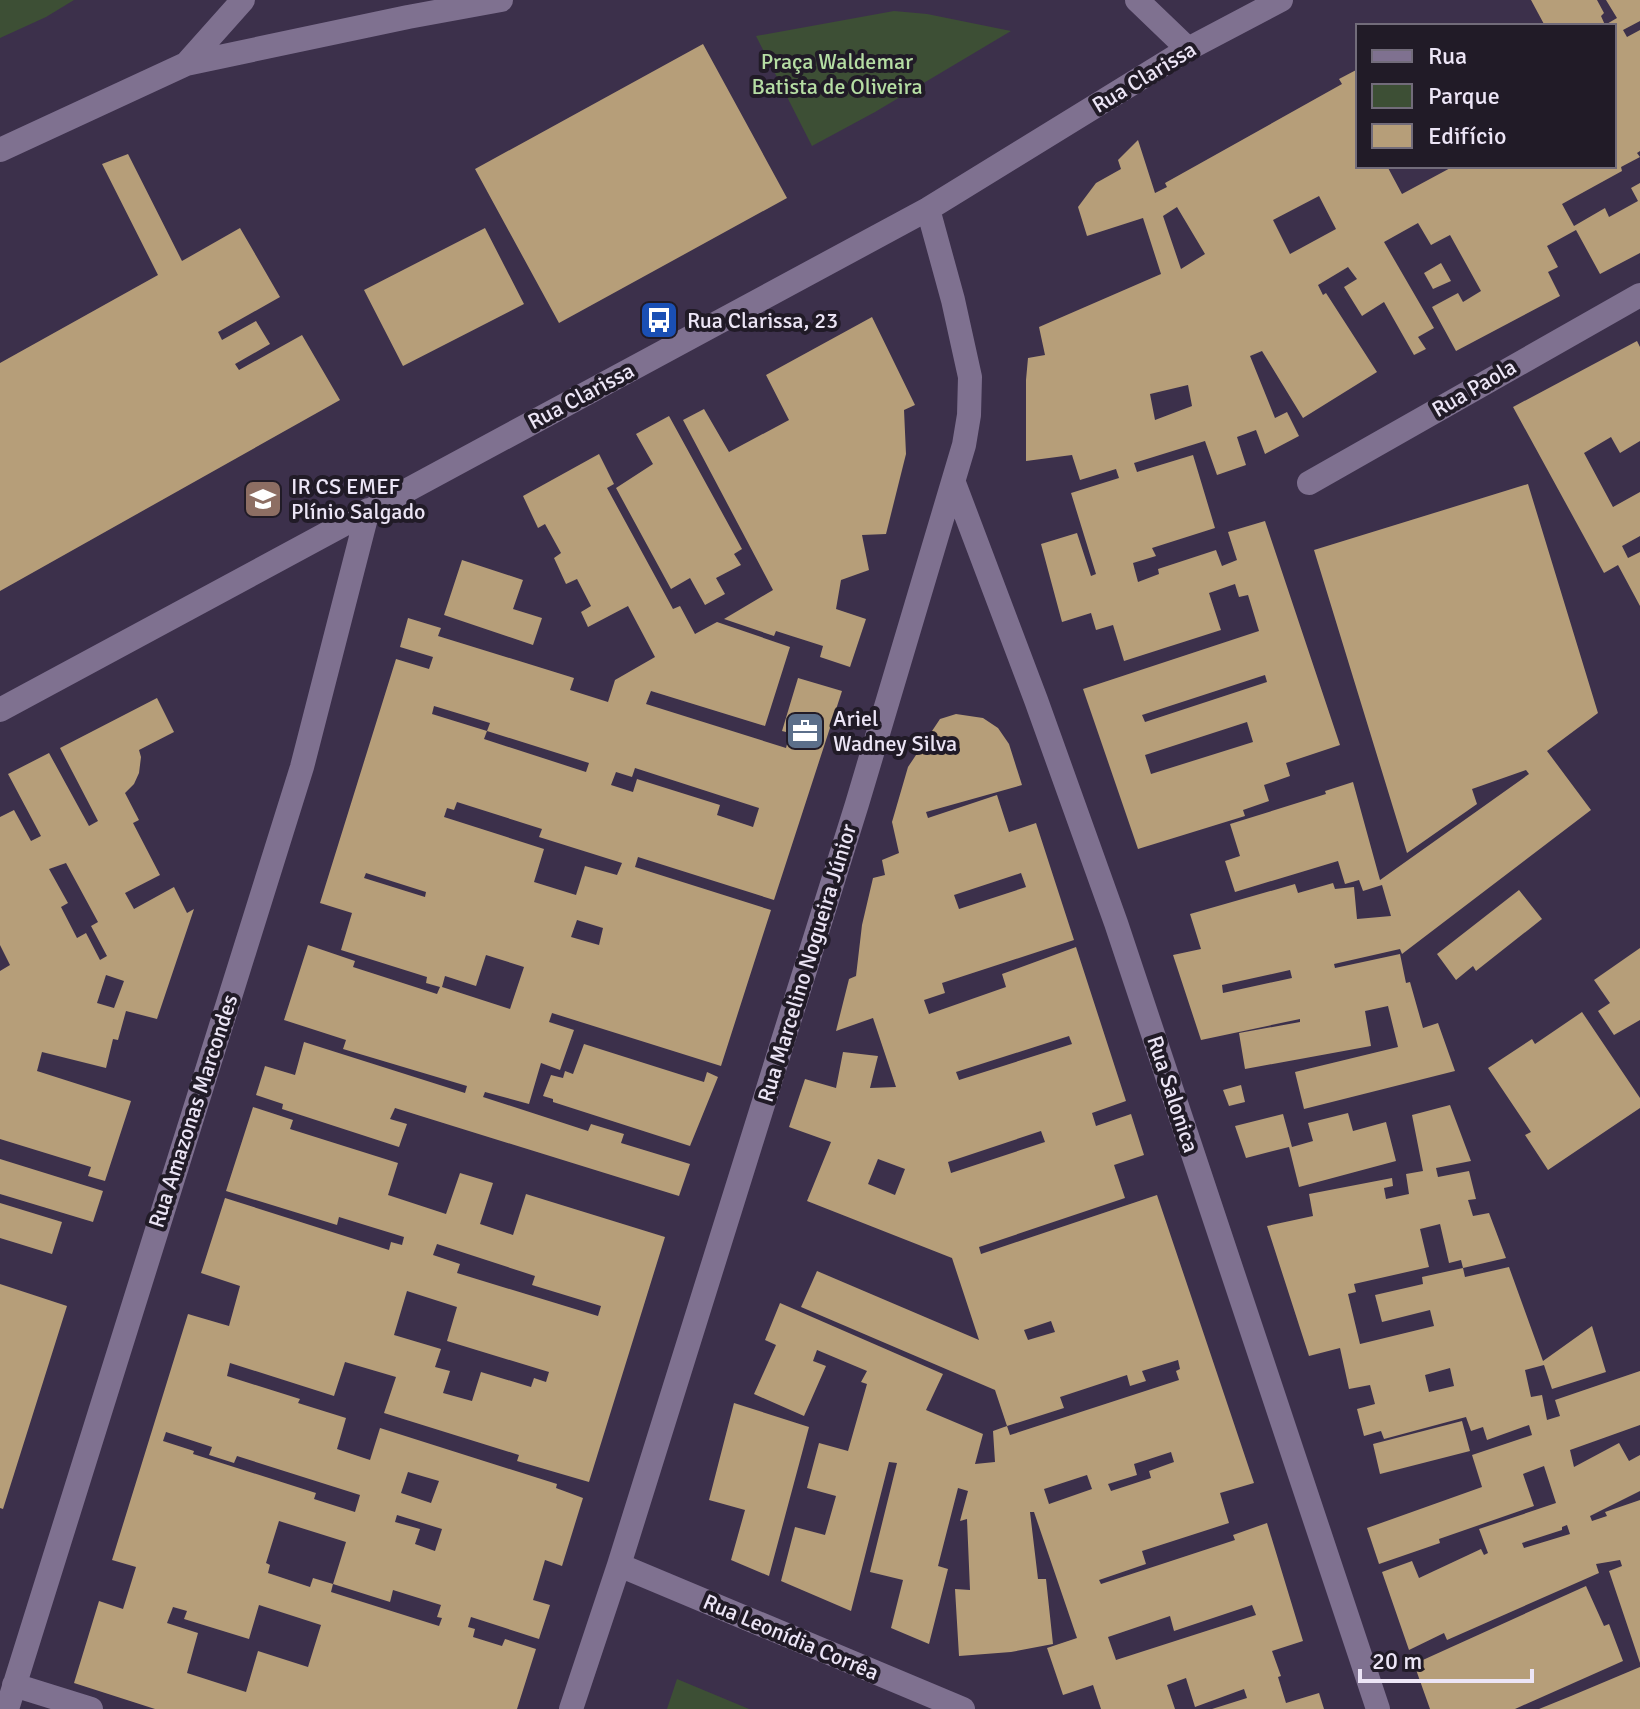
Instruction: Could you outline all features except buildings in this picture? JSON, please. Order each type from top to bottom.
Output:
[{"type":"street","points":[[186,64],[243,0]]},
{"type":"street","points":[[0,150],[186,64],[501,0]]},
{"type":"street","points":[[1137,0],[1188,49]]},
{"type":"street","name":"Rua Clarissa","points":[[0,710],[928,209],[1188,49],[1281,0]]},
{"type":"street","name":"Rua Marcelino Nogueira Júnior","points":[[571,1709],[619,1565],[954,483],[969,415],[970,377],[928,209]]},
{"type":"street","name":"Rua Paola","points":[[1309,483],[1640,295]]},
{"type":"street","name":"Rua Salonica","points":[[954,483],[1116,923],[1378,1709]]},
{"type":"street","name":"Rua Amazonas Marcondes","points":[[7,1709],[302,767],[368,510]]},
{"type":"street","name":"Rua Leonídia Corrêa","points":[[619,1565],[963,1709]]},
{"type":"street","points":[[14,1685],[91,1709]]},
{"type":"green space","points":[[0,0],[74,0],[0,38]]},
{"type":"green space","name":"Praça Waldemar Batista de Oliveira","points":[[894,11],[927,14],[1011,31],[812,146],[756,36]]},
{"type":"green space","points":[[677,1679],[749,1709],[667,1709]]},
{"type":"place","name":"Rua Clarissa, 23","points":[[659,320]]},
{"type":"place","name":"IR CS EMEF Plínio Salgado","points":[[263,499]]},
{"type":"place","name":"Ariel Wadney Silva","points":[[805,731]]}]
